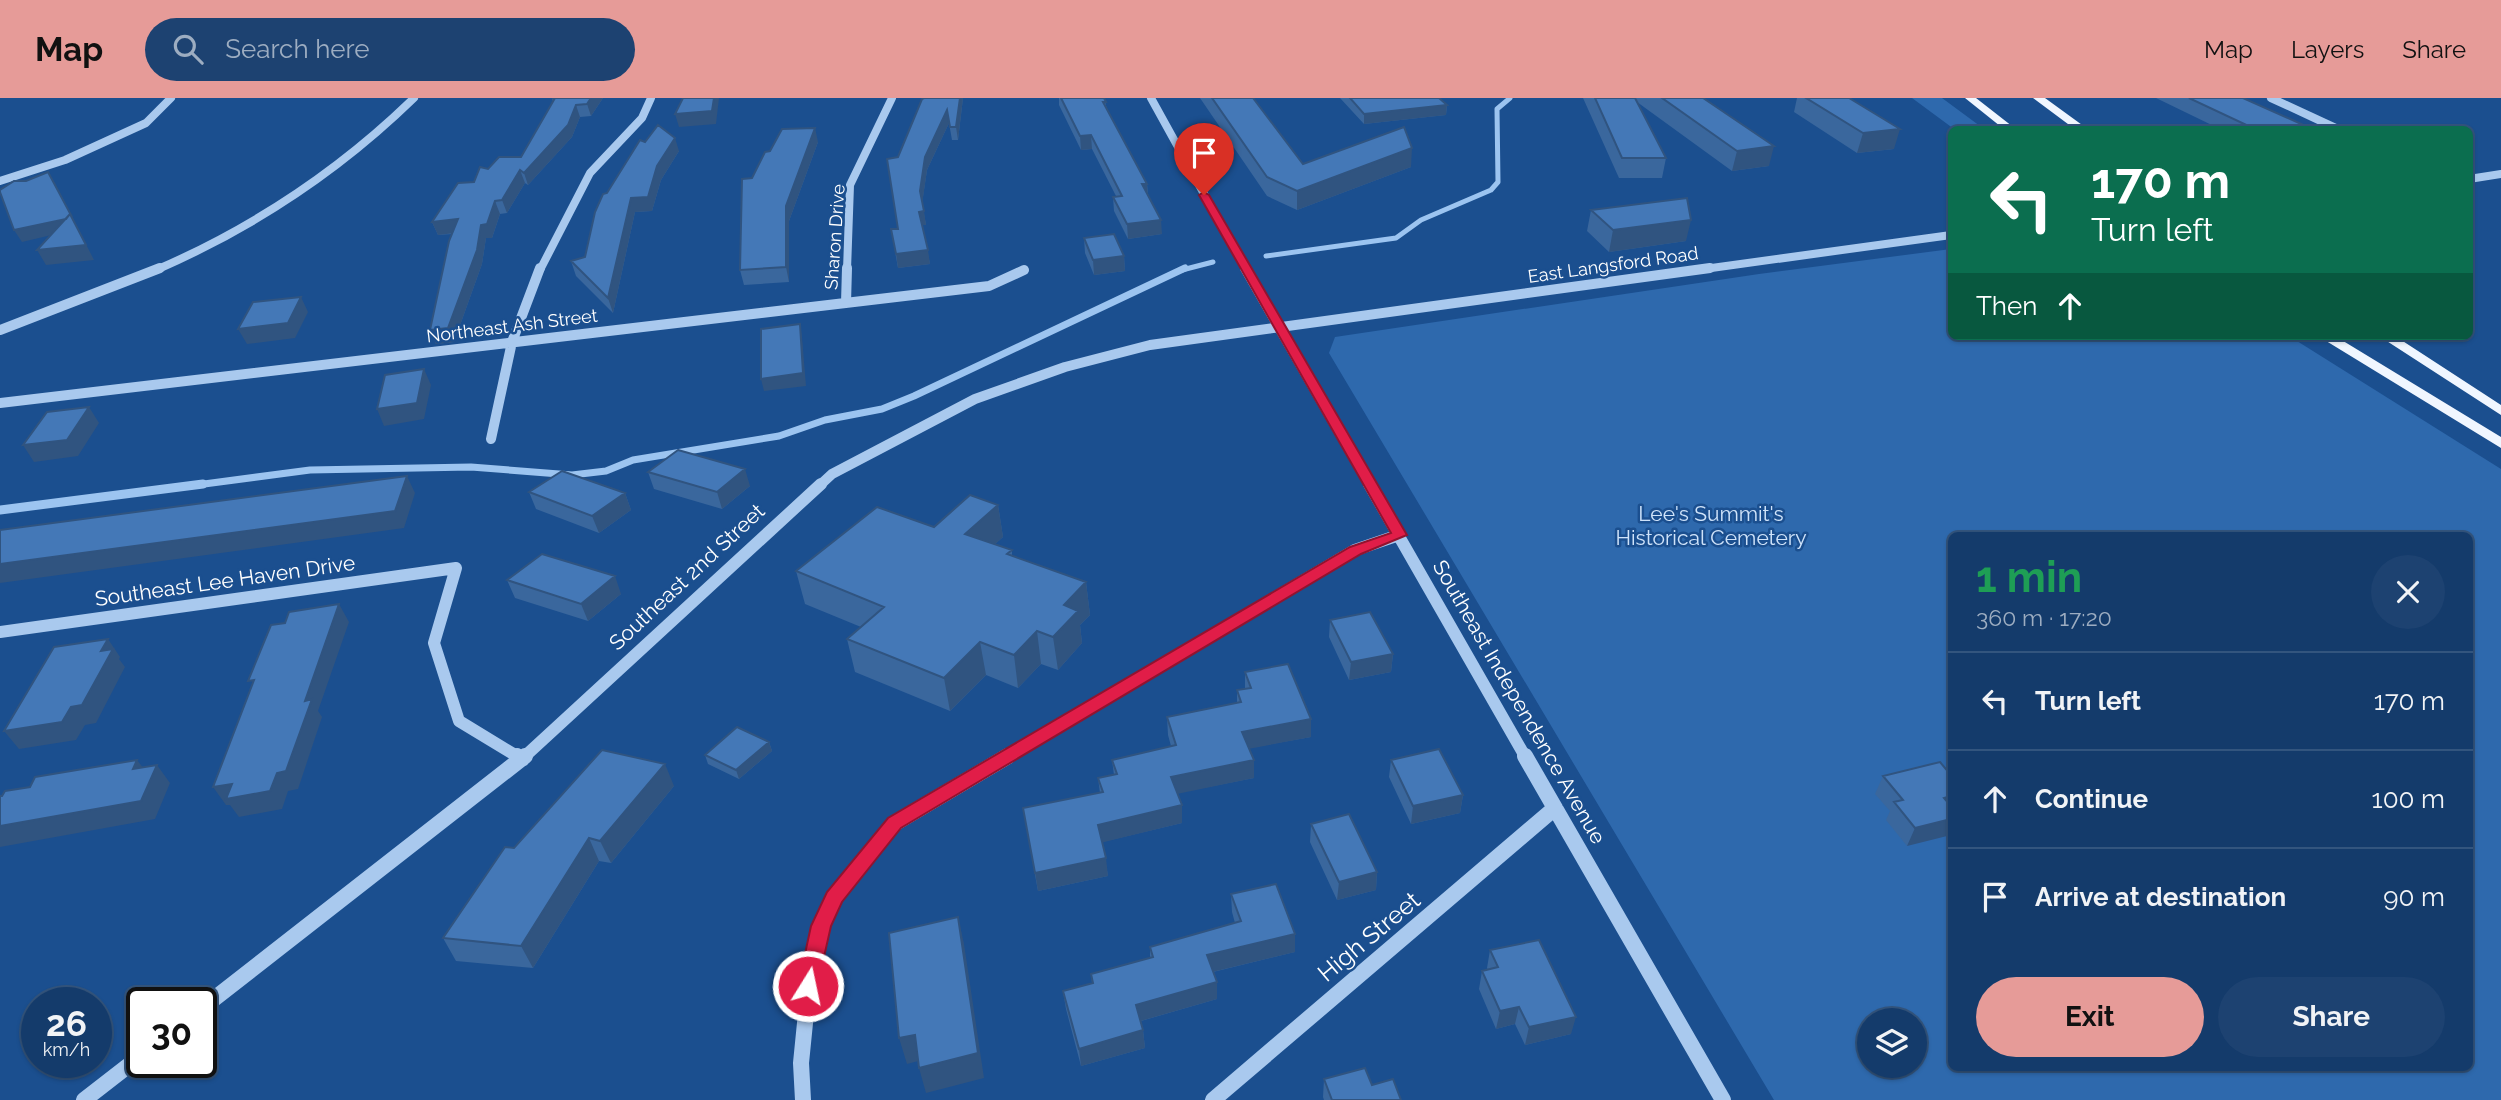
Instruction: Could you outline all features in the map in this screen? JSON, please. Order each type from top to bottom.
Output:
[{"type":"main road","points":[[1970,98],[2007,126]]},
{"type":"main road","points":[[2038,98],[2078,126]]},
{"type":"main road","points":[[2332,340],[2501,443]]},
{"type":"main road","points":[[2392,340],[2501,411]]},
{"type":"street","points":[[0,181],[65,160],[146,123],[171,98]]},
{"type":"street","points":[[0,330],[119,285],[232,231],[338,168],[414,98]]},
{"type":"street","points":[[491,439],[512,342],[541,266],[590,173],[642,118],[650,98]]},
{"type":"street","name":"Sharon Drive","points":[[846,303],[850,185],[892,98]]},
{"type":"street","name":"Southeast Independence Avenue","points":[[1151,98],[1723,1100]]},
{"type":"street","points":[[2271,98],[2331,126]]},
{"type":"street","points":[[2473,178],[2501,174]]},
{"type":"street","name":"East Langsford Road","points":[[1279,325],[1948,235]]},
{"type":"street","name":"Northeast Ash Street","points":[[0,403],[989,286],[1024,270]]},
{"type":"street","name":"Southeast 2nd Street","points":[[217,997],[522,759],[631,661],[723,571],[832,474],[975,399],[1065,366],[1150,345],[1279,325]]},
{"type":"street","points":[[803,1100],[801,1063],[805,1009],[811,963],[821,926],[834,897],[895,823],[1355,550],[1399,535]]},
{"type":"street","name":"Southeast Lee Haven Drive","points":[[0,632],[456,568],[434,643],[459,721],[522,759]]},
{"type":"street","name":"High Street","points":[[1213,1100],[1555,808]]},
{"type":"street","points":[[84,1100],[126,1067]]},
{"type":"green space","points":[[1912,98],[1942,98],[1980,126],[1950,126]]},
{"type":"green space","name":"Lee's Summit's Historical Cemetery","points":[[1948,249],[1948,340],[2295,340],[2501,469],[2501,1100],[1774,1100],[1329,353],[1335,337],[1759,274]]},
{"type":"building","points":[[555,98],[591,98],[587,104],[576,105],[568,125],[524,173],[520,170],[502,200],[495,201],[487,224],[481,225],[477,250],[448,328],[430,330],[449,241],[458,219],[432,222],[458,183],[474,182],[480,167],[488,169],[499,157],[521,157]]},
{"type":"building","points":[[683,98],[714,98],[712,111],[675,114]]},
{"type":"building","points":[[924,98],[960,98],[956,127],[950,127],[947,110],[925,157],[920,191],[924,211],[919,212],[928,250],[896,254],[891,229],[898,229],[887,159],[898,157]]},
{"type":"building","points":[[1061,98],[1104,98],[1106,102],[1103,102],[1147,184],[1142,184],[1161,220],[1127,224],[1113,197],[1122,196],[1091,135],[1080,136]]},
{"type":"building","points":[[1212,98],[1253,98],[1303,164],[1404,127],[1412,148],[1297,191],[1267,177]]},
{"type":"building","points":[[1350,98],[1439,98],[1447,105],[1364,114]]},
{"type":"building","points":[[1595,98],[1635,98],[1666,158],[1622,158]]},
{"type":"building","points":[[1662,98],[1703,98],[1774,146],[1737,151]]},
{"type":"building","points":[[1806,98],[1849,98],[1900,129],[1863,133]]},
{"type":"building","points":[[2189,98],[2243,98],[2306,126],[2248,126]]},
{"type":"building","points":[[658,125],[675,138],[657,166],[648,197],[631,198],[608,298],[571,261],[585,257],[595,212],[603,194],[607,193],[640,140],[645,142]]},
{"type":"building","points":[[815,128],[786,206],[786,267],[740,270],[742,179],[752,178],[765,152],[770,151],[782,129]]},
{"type":"building","points":[[48,172],[72,217],[70,214],[66,219],[14,230],[0,190],[14,181],[26,181]]},
{"type":"building","points":[[1687,198],[1691,220],[1613,230],[1591,210]]},
{"type":"building","points":[[70,214],[86,245],[37,250]]},
{"type":"building","points":[[1114,234],[1124,256],[1093,260],[1084,238]]},
{"type":"building","points":[[301,297],[288,323],[238,329],[253,302]]},
{"type":"building","points":[[800,324],[803,373],[761,379],[761,329]]},
{"type":"building","points":[[424,369],[417,403],[377,409],[385,375]]},
{"type":"building","points":[[89,407],[67,440],[23,445],[47,412]]},
{"type":"building","points":[[678,450],[745,469],[717,492],[648,472]]},
{"type":"building","points":[[562,471],[625,493],[592,516],[529,492]]},
{"type":"building","points":[[407,476],[395,511],[0,564],[0,530]]},
{"type":"building","points":[[970,495],[998,505],[965,534],[1012,550],[1007,554],[1086,582],[1064,605],[1078,611],[1053,637],[1037,631],[1014,655],[980,642],[944,678],[847,639],[884,607],[796,571],[877,507],[934,527]]},
{"type":"building","points":[[542,554],[615,576],[581,604],[507,580]]},
{"type":"building","points":[[339,604],[305,701],[312,699],[286,771],[277,773],[270,791],[226,799],[232,784],[213,787],[254,680],[248,681],[271,625],[285,623],[289,612]]},
{"type":"building","points":[[1370,612],[1393,654],[1351,662],[1330,620]]},
{"type":"building","points":[[108,639],[101,651],[113,649],[82,705],[71,707],[62,722],[4,731],[54,647]]},
{"type":"building","points":[[1288,664],[1311,719],[1242,732],[1254,760],[1171,777],[1182,805],[1098,825],[1106,858],[1035,873],[1023,808],[1103,792],[1098,778],[1117,774],[1112,760],[1176,745],[1167,717],[1241,702],[1237,690],[1251,688],[1245,672]]},
{"type":"building","points":[[737,727],[769,742],[736,770],[705,755]]},
{"type":"building","points":[[1439,749],[1463,795],[1413,806],[1391,760]]},
{"type":"building","points":[[602,750],[665,764],[600,841],[589,838],[521,946],[443,938],[505,847],[514,848]]},
{"type":"building","points":[[137,760],[133,769],[157,765],[141,801],[0,826],[0,796],[5,791],[30,787],[35,777]]},
{"type":"building","points":[[1940,762],[1948,771],[1948,797],[1944,798],[1948,803],[1948,820],[1915,828],[1894,802],[1903,800],[1883,776]]},
{"type":"building","points":[[1349,814],[1377,872],[1339,882],[1311,824]]},
{"type":"building","points":[[1276,884],[1295,934],[1207,955],[1217,982],[1136,1005],[1143,1030],[1079,1049],[1063,991],[1093,983],[1091,974],[1153,957],[1150,947],[1241,921],[1231,894]]},
{"type":"building","points":[[958,917],[978,1053],[919,1068],[915,1035],[899,1038],[889,933]]},
{"type":"building","points":[[1539,940],[1576,1017],[1529,1027],[1519,1007],[1500,1011],[1482,971],[1498,967],[1490,950]]},
{"type":"building","points":[[1365,1068],[1372,1085],[1393,1079],[1401,1100],[1332,1100],[1324,1079]]},
{"type":"waterway","points":[[1266,256],[1396,238],[1421,220],[1491,190],[1498,182],[1497,109],[1510,98]]},
{"type":"waterway","points":[[1182,270],[1213,262]]},
{"type":"waterway","points":[[189,486],[310,470],[471,467],[572,475],[606,471],[633,460],[779,436],[825,420],[882,409],[914,396],[1185,268]]},
{"type":"waterway","points":[[0,510],[203,484]]},
{"type":"route","points":[[808,986],[821,926],[834,897],[895,823],[1355,550],[1399,535],[1204,195]]}]
